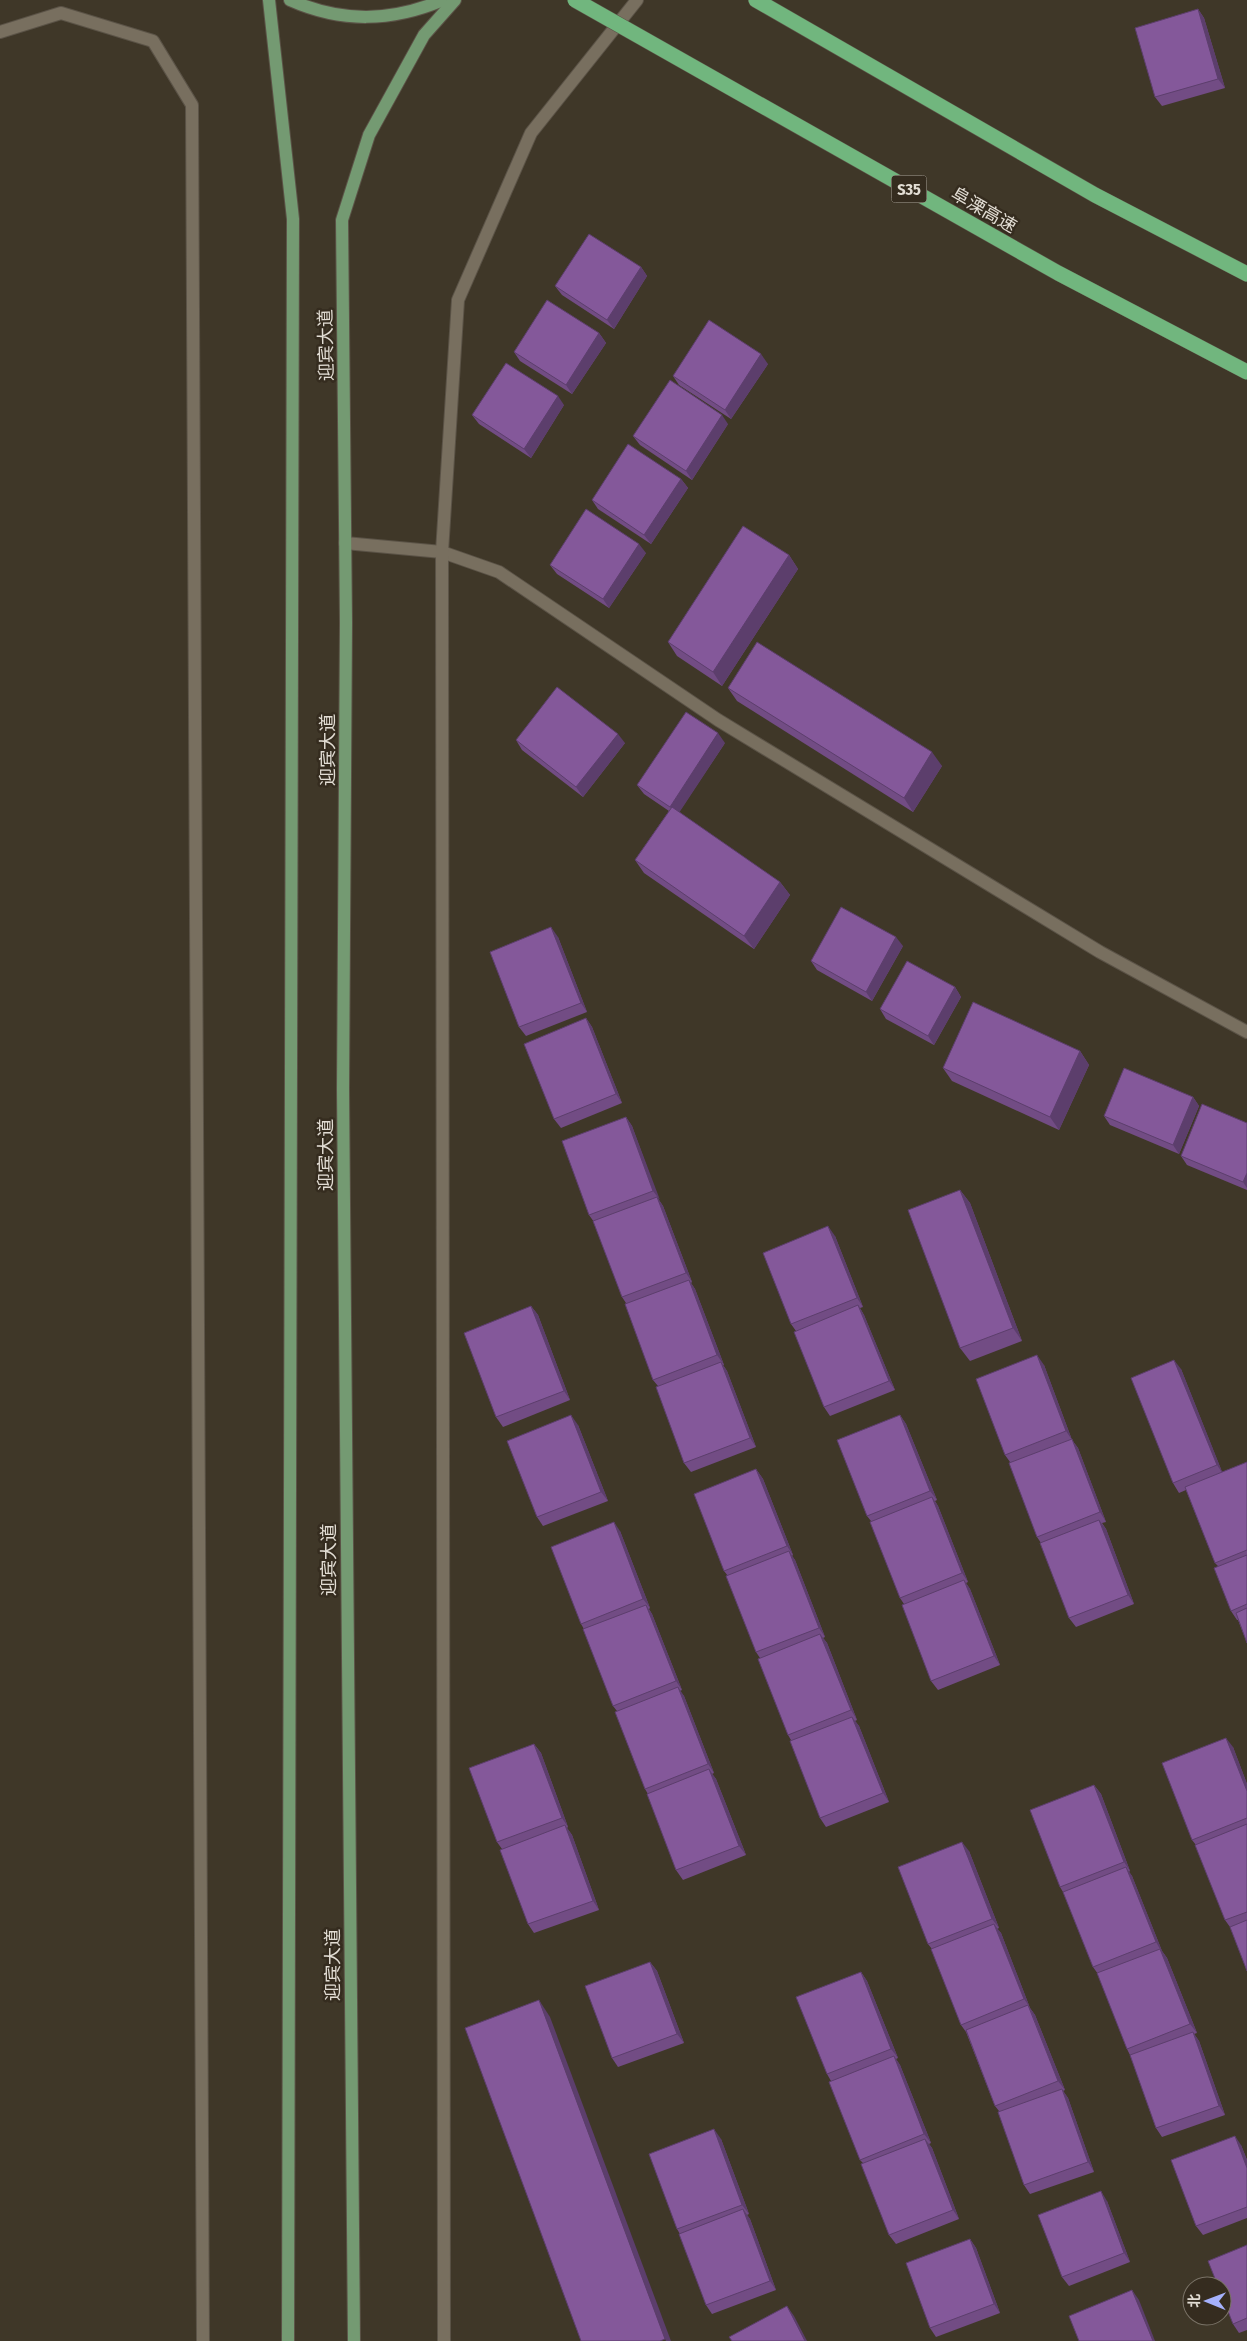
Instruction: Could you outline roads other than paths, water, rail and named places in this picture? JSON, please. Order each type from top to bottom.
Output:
[{"type":"highway","name":"阜溧高速","points":[[575,0],[1058,273],[1247,372]]},
{"type":"highway","points":[[756,0],[1095,195],[1247,274]]},
{"type":"main road","name":"迎宾大道","points":[[269,0],[293,219],[288,2341]]},
{"type":"main road","points":[[290,0],[315,11],[365,18],[416,11],[443,0]]},
{"type":"main road","name":"迎宾大道","points":[[354,2341],[343,1099],[345,542],[342,220],[369,135],[424,35],[455,0]]},
{"type":"street","points":[[444,2341],[442,552],[458,300],[531,133],[637,0]]},
{"type":"street","points":[[0,32],[61,13],[153,40],[192,105],[203,2341]]},
{"type":"street","points":[[345,542],[442,552],[499,572],[718,720],[1100,952],[1247,1032]]}]
